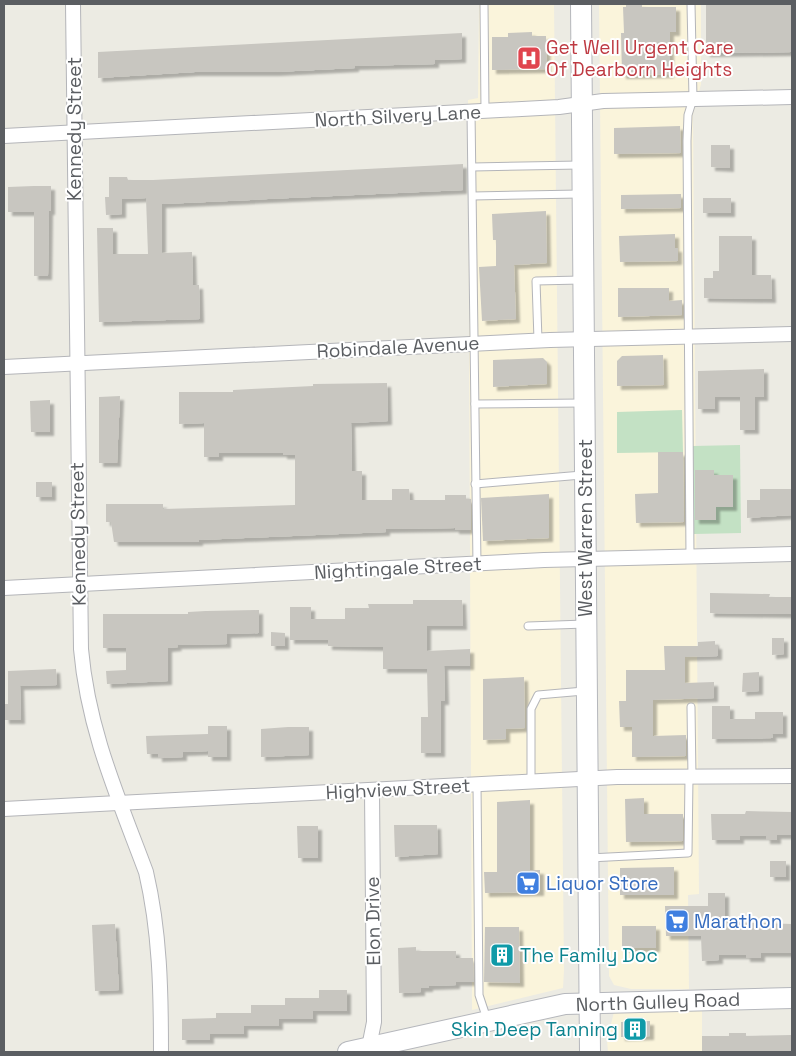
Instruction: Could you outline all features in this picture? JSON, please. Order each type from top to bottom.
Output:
[{"type":"main road","name":"West Warren Street","points":[[581,4],[590,1052]]},
{"type":"main road","name":"North Gulley Road","points":[[348,1052],[368,1050],[565,1004],[792,998]]},
{"type":"street","name":"Kennedy Street","points":[[73,4],[78,584],[81,649],[87,700],[101,753],[146,872],[154,909],[160,959],[161,1052]]},
{"type":"street","name":"North Silvery Lane","points":[[4,136],[559,107],[582,103],[792,97]]},
{"type":"street","name":"Robindale Avenue","points":[[4,367],[584,338],[792,334]]},
{"type":"street","name":"Nightingale Street","points":[[4,588],[477,564],[792,554]]},
{"type":"street","name":"Highview Street","points":[[4,809],[617,777],[792,776]]},
{"type":"street","name":"Elon Drive","points":[[368,1050],[374,1022],[372,790]]},
{"type":"lane","points":[[477,564],[473,167],[484,4]]},
{"type":"lane","points":[[690,557],[687,141],[688,116],[693,99],[691,4]]},
{"type":"lane","points":[[473,167],[582,165]]},
{"type":"lane","points":[[473,196],[583,194]]},
{"type":"lane","points":[[538,340],[536,280],[583,280]]},
{"type":"lane","points":[[475,404],[584,403]]},
{"type":"lane","points":[[475,484],[585,475]]},
{"type":"lane","points":[[528,626],[586,624]]},
{"type":"lane","points":[[531,782],[532,709],[538,695],[587,691]]},
{"type":"lane","points":[[588,858],[688,853],[691,707]]},
{"type":"lane","points":[[478,784],[479,995],[488,1021]]},
{"type":"shaded area","points":[[479,4],[554,4],[564,970],[563,988],[472,1010],[468,100],[478,98]]},
{"type":"shaded area","points":[[599,4],[701,4],[701,84],[693,115],[699,894],[688,895],[689,989],[631,989],[614,985],[609,976]]},
{"type":"shaded area","points":[[702,1010],[702,1052],[608,1052],[607,1040],[614,1012]]},
{"type":"green space","points":[[682,410],[683,452],[617,453],[617,412]]},
{"type":"green space","points":[[740,445],[741,533],[694,534],[693,446]]},
{"type":"building","points":[[626,4],[642,4],[642,7],[676,7],[676,32],[670,32],[670,74],[622,75],[621,33],[624,33],[623,7],[626,7]]},
{"type":"building","points":[[706,4],[792,4],[792,52],[706,53]]},
{"type":"building","points":[[532,32],[532,36],[546,36],[547,69],[492,70],[492,37],[508,37],[508,33]]},
{"type":"building","points":[[462,33],[462,59],[435,60],[435,64],[355,66],[355,68],[275,72],[195,72],[98,78],[98,52]]},
{"type":"building","points":[[680,126],[681,153],[614,154],[614,128]]},
{"type":"building","points":[[711,145],[730,145],[730,168],[711,167]]},
{"type":"building","points":[[463,164],[463,190],[162,204],[162,253],[192,252],[193,285],[199,285],[200,319],[99,322],[97,228],[113,228],[113,254],[148,254],[146,198],[122,199],[122,214],[106,215],[105,197],[109,197],[109,177],[127,177],[128,180],[153,180]]},
{"type":"building","points":[[51,186],[48,276],[34,276],[34,212],[8,212],[8,187]]},
{"type":"building","points":[[681,194],[681,208],[621,209],[621,195]]},
{"type":"building","points":[[703,198],[731,198],[731,213],[703,213]]},
{"type":"building","points":[[546,211],[547,263],[514,265],[516,319],[482,321],[479,267],[496,266],[496,240],[493,240],[492,214]]},
{"type":"building","points":[[675,234],[675,248],[678,248],[678,261],[620,262],[619,236]]},
{"type":"building","points":[[719,236],[752,236],[752,275],[771,275],[772,299],[704,298],[704,278],[713,278],[713,271],[719,271]]},
{"type":"building","points":[[618,288],[669,288],[669,301],[682,300],[682,315],[618,317]]},
{"type":"building","points":[[663,355],[664,385],[617,386],[617,361],[622,356]]},
{"type":"building","points":[[543,358],[547,362],[547,384],[493,387],[493,360]]},
{"type":"building","points":[[764,369],[764,397],[755,397],[755,430],[740,430],[740,397],[715,397],[715,409],[698,409],[698,371]]},
{"type":"building","points":[[387,383],[388,421],[351,423],[352,471],[362,471],[362,500],[392,500],[392,489],[409,489],[410,500],[445,500],[445,495],[466,495],[466,499],[471,499],[471,530],[455,530],[455,528],[386,529],[386,532],[199,540],[199,542],[114,542],[111,522],[106,522],[106,504],[163,504],[163,509],[295,505],[295,455],[283,455],[283,453],[219,453],[219,457],[204,457],[204,423],[179,424],[179,392],[233,392],[233,390],[313,386],[313,384]]},
{"type":"building","points":[[120,396],[117,463],[99,463],[99,397]]},
{"type":"building","points":[[50,400],[50,432],[31,432],[30,401]]},
{"type":"building","points":[[658,452],[683,452],[684,522],[636,523],[635,494],[658,493]]},
{"type":"building","points":[[695,470],[714,470],[714,475],[733,475],[733,507],[716,507],[716,520],[695,520]]},
{"type":"building","points":[[36,482],[52,482],[52,497],[36,497]]},
{"type":"building","points":[[760,489],[792,489],[792,515],[747,518],[747,500],[760,500]]},
{"type":"building","points":[[549,494],[549,538],[483,541],[481,498]]},
{"type":"building","points":[[710,593],[770,594],[769,597],[792,597],[792,614],[710,613]]},
{"type":"building","points":[[413,600],[462,600],[463,626],[427,626],[427,651],[470,649],[470,666],[444,666],[445,701],[441,701],[441,753],[421,753],[421,717],[428,717],[427,669],[383,669],[383,647],[328,646],[328,640],[290,640],[290,607],[311,607],[311,619],[345,619],[345,608],[369,608],[368,604],[413,604]]},
{"type":"building","points":[[259,610],[259,633],[227,634],[227,644],[177,645],[178,647],[168,648],[168,681],[107,684],[106,671],[126,670],[126,648],[103,648],[103,614],[188,614],[188,612]]},
{"type":"building","points":[[271,632],[285,633],[285,646],[271,646]]},
{"type":"building","points":[[772,638],[784,638],[784,654],[772,655]]},
{"type":"building","points":[[715,641],[715,645],[718,645],[718,656],[685,657],[685,683],[714,682],[714,698],[653,700],[653,736],[686,735],[686,756],[632,757],[632,727],[620,727],[619,701],[626,701],[626,670],[665,670],[664,646],[698,646],[698,642]]},
{"type":"building","points":[[56,669],[57,685],[20,686],[21,720],[5,720],[4,704],[8,704],[8,671]]},
{"type":"building","points":[[759,672],[759,691],[742,692],[743,673]]},
{"type":"building","points":[[524,677],[525,728],[506,729],[506,739],[483,740],[483,679]]},
{"type":"building","points":[[712,706],[730,706],[730,719],[755,719],[755,712],[783,712],[783,734],[772,734],[773,738],[712,739]]},
{"type":"building","points":[[208,726],[227,726],[227,757],[208,757],[208,751],[183,752],[183,757],[158,758],[158,754],[147,754],[146,736],[208,734]]},
{"type":"building","points":[[309,727],[309,755],[261,757],[261,729]]},
{"type":"building","points":[[644,798],[644,814],[683,814],[683,841],[626,842],[625,799]]},
{"type":"building","points":[[530,800],[530,870],[540,870],[540,892],[485,893],[484,872],[497,872],[497,802]]},
{"type":"building","points":[[746,811],[792,812],[792,835],[777,835],[777,840],[766,840],[766,836],[740,836],[740,840],[712,840],[711,814],[745,814]]},
{"type":"building","points":[[394,825],[437,825],[438,854],[395,857]]},
{"type":"building","points":[[297,826],[318,826],[318,858],[298,858]]},
{"type":"building","points":[[770,861],[786,861],[786,877],[770,877]]},
{"type":"building","points":[[674,867],[674,895],[620,895],[620,868]]},
{"type":"building","points":[[708,893],[725,893],[725,922],[792,924],[792,953],[761,953],[761,958],[746,958],[746,955],[719,955],[719,960],[702,961],[701,936],[666,936],[665,906],[708,906]]},
{"type":"building","points":[[115,924],[119,990],[95,991],[92,925]]},
{"type":"building","name":"Marathon","points":[[622,926],[656,926],[656,948],[622,948]]},
{"type":"building","name":"The Family Doc","points":[[485,927],[519,927],[520,983],[484,982]]},
{"type":"building","points":[[416,947],[416,951],[456,951],[456,958],[473,958],[474,982],[456,982],[456,985],[421,988],[421,992],[399,993],[398,948]]},
{"type":"building","points":[[319,990],[347,990],[347,1011],[313,1011],[313,1019],[279,1019],[279,1026],[244,1026],[244,1034],[210,1034],[210,1040],[182,1040],[182,1019],[216,1018],[216,1013],[251,1013],[251,1005],[285,1005],[285,998],[319,998]]},
{"type":"building","name":"Skin Deep Tanning","points":[[650,1021],[650,1036],[621,1037],[621,1022]]},
{"type":"building","points":[[729,1033],[746,1033],[746,1036],[792,1035],[792,1052],[702,1052],[702,1036],[729,1036]]},
{"type":"place","name":"Get Well Urgent Care Of Dearborn Heights","points":[[529,58]]},
{"type":"place","name":"Liquor Store","points":[[528,883]]},
{"type":"place","name":"Marathon","points":[[677,921]]},
{"type":"place","name":"The Family Doc","points":[[502,955]]},
{"type":"place","name":"Skin Deep Tanning","points":[[635,1029]]}]
